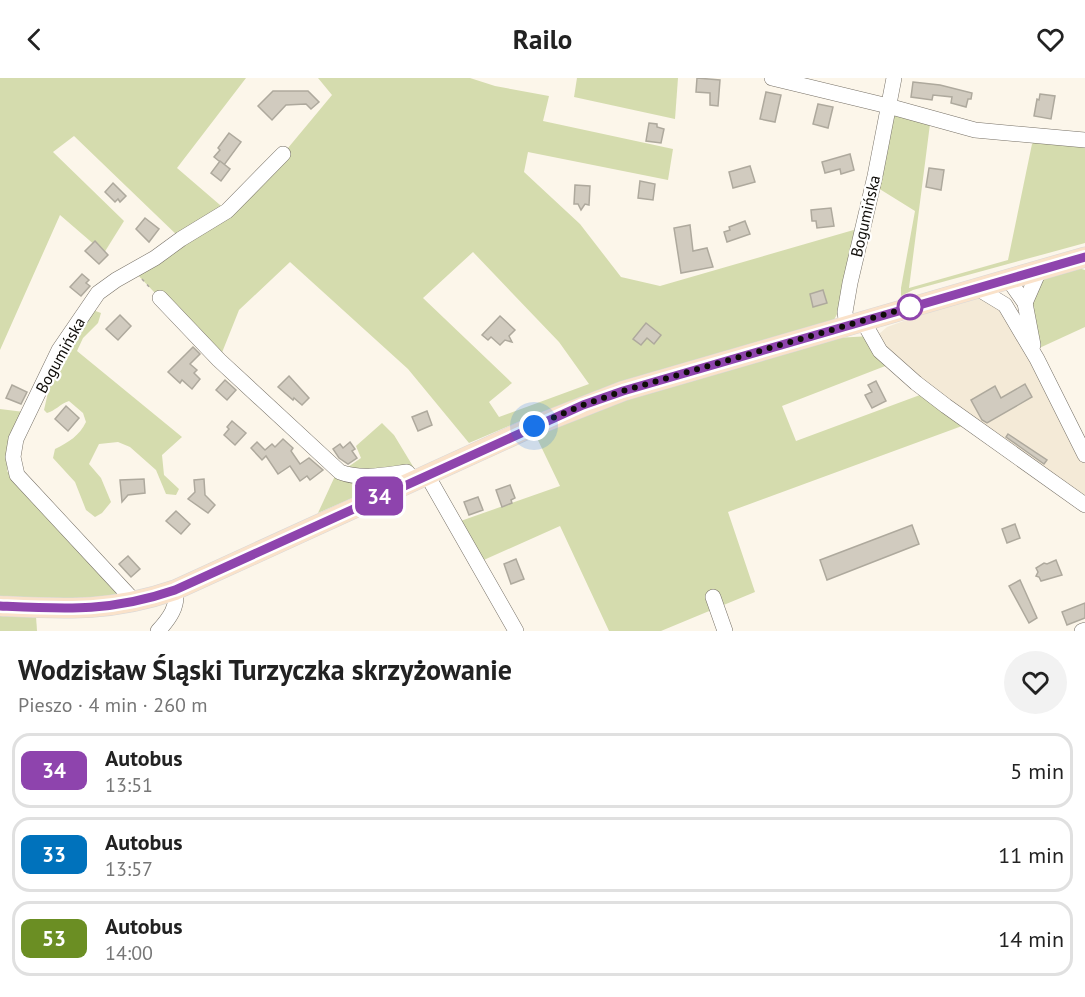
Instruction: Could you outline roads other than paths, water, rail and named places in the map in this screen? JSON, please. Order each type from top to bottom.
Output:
[{"type":"main road","points":[[0,606],[65,610],[115,606],[175,590],[583,405],[623,391],[1085,257]]},
{"type":"street","points":[[772,78],[975,130],[1085,140]]},
{"type":"street","name":"Bogumińska","points":[[855,324],[845,312],[894,78]]},
{"type":"street","name":"Bogumińska","points":[[135,602],[17,475],[13,457],[16,439],[59,350],[98,293],[227,211],[283,154]]},
{"type":"street","points":[[1025,303],[1039,271]]},
{"type":"street","points":[[1008,279],[1025,303],[1037,359]]},
{"type":"street","points":[[1005,305],[1008,279]]},
{"type":"street","points":[[977,288],[1005,305],[1037,359],[1085,455]]},
{"type":"street","points":[[160,298],[219,360],[340,472],[349,476],[367,477],[407,472],[421,478],[516,631]]},
{"type":"street","points":[[855,324],[880,351],[916,383],[1085,505]]},
{"type":"street","points":[[158,631],[176,607],[175,590]]},
{"type":"street","points":[[713,597],[725,631]]}]
